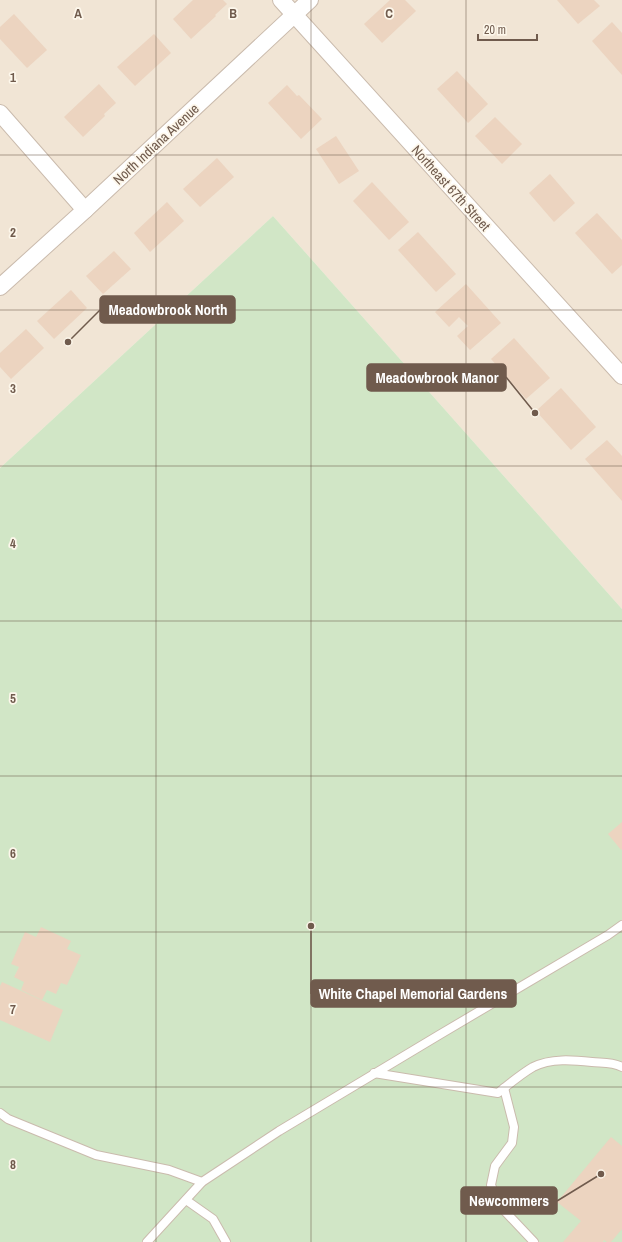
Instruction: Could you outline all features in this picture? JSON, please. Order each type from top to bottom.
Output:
[{"type":"street","name":"Northeast 67th Street","points":[[281,0],[622,376]]},
{"type":"street","name":"North Indiana Avenue","points":[[0,287],[85,210],[310,0]]},
{"type":"street","points":[[0,113],[85,210]]},
{"type":"lane","points":[[147,1242],[202,1182],[279,1131],[374,1073],[608,935],[622,925]]},
{"type":"lane","points":[[374,1073],[498,1093],[533,1067],[546,1062],[563,1060],[587,1061],[622,1067]]},
{"type":"lane","points":[[504,1088],[514,1127],[512,1143],[495,1166],[491,1185],[499,1205],[534,1242]]},
{"type":"lane","points":[[0,1113],[8,1120],[96,1155],[169,1170],[202,1182]]},
{"type":"lane","points":[[186,1200],[213,1219],[226,1242]]},
{"type":"shaded area","points":[[0,0],[622,0],[622,609],[273,216],[0,468]]},
{"type":"green space","points":[[273,216],[622,609],[622,1242],[0,1242],[0,468]]},
{"type":"building","points":[[193,0],[223,0],[227,4],[191,39],[173,19]]},
{"type":"building","points":[[390,0],[405,0],[416,11],[382,43],[364,24]]},
{"type":"building","points":[[557,0],[594,0],[600,6],[578,24]]},
{"type":"building","points":[[14,14],[47,50],[27,68],[0,39],[0,27]]},
{"type":"building","points":[[612,22],[622,33],[622,75],[592,41]]},
{"type":"building","points":[[154,34],[171,53],[135,86],[117,67]]},
{"type":"building","points":[[457,71],[488,104],[468,123],[437,89]]},
{"type":"building","points":[[99,84],[116,103],[83,137],[64,117]]},
{"type":"building","points":[[287,85],[322,119],[301,139],[268,103]]},
{"type":"building","points":[[495,117],[522,144],[502,164],[475,136]]},
{"type":"building","points":[[336,136],[359,171],[339,184],[316,149]]},
{"type":"building","points":[[217,158],[234,177],[200,207],[183,189]]},
{"type":"building","points":[[550,174],[575,203],[554,222],[529,193]]},
{"type":"building","points":[[372,182],[409,222],[389,240],[353,201]]},
{"type":"building","points":[[167,202],[184,221],[150,252],[134,233]]},
{"type":"building","points":[[597,213],[622,240],[622,265],[612,274],[575,233]]},
{"type":"building","points":[[418,232],[456,274],[436,292],[398,250]]},
{"type":"building","points":[[114,251],[131,269],[103,294],[86,276]]},
{"type":"building","points":[[466,284],[501,323],[470,350],[457,336],[468,326],[459,317],[449,327],[435,312]]},
{"type":"building","points":[[71,290],[87,308],[54,339],[37,321]]},
{"type":"building","points":[[26,329],[44,348],[11,379],[0,367],[0,353]]},
{"type":"building","points":[[514,338],[550,378],[526,399],[491,359]]},
{"type":"building","points":[[561,388],[596,427],[571,450],[536,411]]},
{"type":"building","points":[[607,440],[622,456],[622,501],[585,459]]},
{"type":"building","points":[[622,822],[622,849],[621,850],[608,834]]},
{"type":"building","points":[[41,927],[71,941],[67,949],[81,955],[67,985],[61,983],[56,994],[47,990],[42,1000],[21,990],[24,982],[14,977],[19,967],[11,964],[25,932],[36,937]]},
{"type":"building","points":[[2,982],[63,1010],[50,1042],[0,1020],[0,986]]},
{"type":"building","points":[[611,1137],[622,1146],[622,1229],[611,1242],[604,1240],[603,1242],[563,1242],[581,1221],[557,1202]]},
{"type":"place","name":"Meadowbrook North","points":[[68,342]]},
{"type":"place","name":"Meadowbrook Manor","points":[[535,413]]},
{"type":"place","name":"White Chapel Memorial Gardens","points":[[311,926]]},
{"type":"place","name":"Newcommers","points":[[601,1174]]}]
